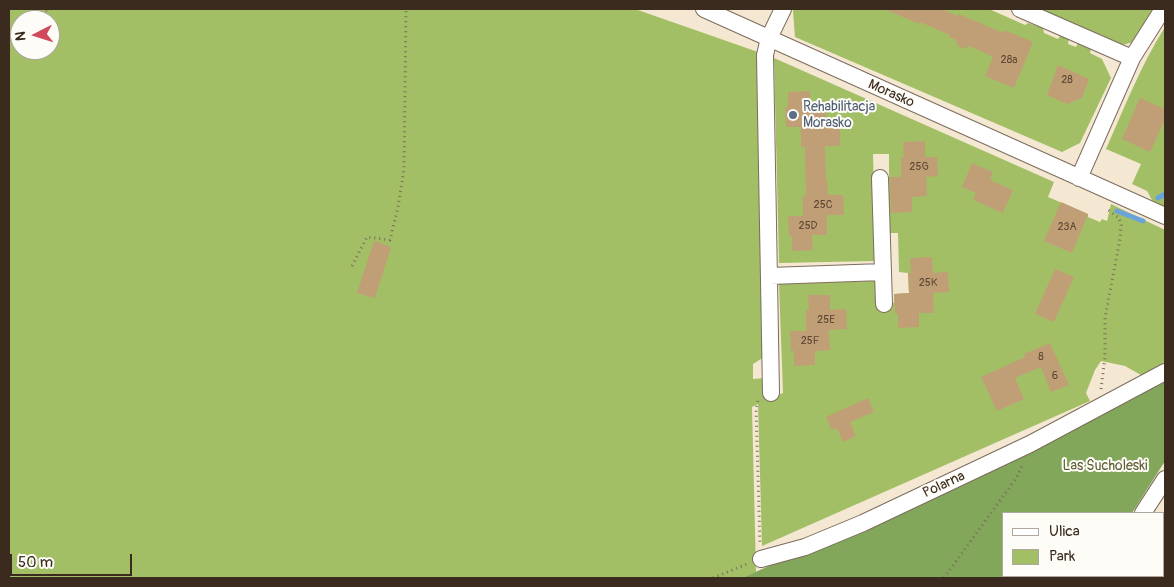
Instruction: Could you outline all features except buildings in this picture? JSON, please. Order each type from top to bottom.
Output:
[{"type":"street","name":"Morasko","points":[[704,9],[1165,216]]},
{"type":"street","points":[[772,393],[765,55],[769,38],[783,9]]},
{"type":"street","points":[[1020,9],[1132,58]]},
{"type":"street","points":[[1079,178],[1132,58],[1163,9]]},
{"type":"street","points":[[880,178],[884,304]]},
{"type":"street","points":[[770,276],[883,272]]},
{"type":"street","name":"Polarna","points":[[761,558],[805,547],[855,526],[1030,444],[1165,372]]},
{"type":"street","points":[[1144,512],[1165,479]]},
{"type":"path","points":[[352,266],[367,237],[390,240],[398,206],[404,169],[406,9]]},
{"type":"path","points":[[1100,406],[1105,357],[1105,318],[1121,225],[1119,218],[1104,206]]},
{"type":"path","points":[[713,578],[761,558],[756,408],[758,401],[764,395],[772,393]]},
{"type":"path","points":[[944,578],[1017,477],[1030,444]]},
{"type":"green space","points":[[9,9],[635,9],[758,52],[764,357],[753,364],[753,379],[765,378],[766,400],[783,393],[779,284],[876,281],[877,304],[894,303],[894,294],[909,293],[908,273],[899,272],[898,233],[889,233],[889,154],[873,154],[876,261],[779,263],[774,58],[1054,182],[1048,197],[1088,214],[1088,217],[1100,222],[1102,219],[1107,221],[1111,204],[1165,230],[1165,364],[1141,375],[1125,366],[1101,361],[1095,370],[1086,393],[1090,401],[762,546],[758,404],[752,407],[756,572],[742,578],[9,578]]},
{"type":"green space","points":[[794,9],[989,9],[1025,25],[1028,23],[1043,28],[1044,33],[1058,39],[1060,36],[1069,39],[1068,44],[1076,47],[1078,43],[1091,49],[1090,53],[1102,59],[1111,78],[1080,143],[1062,152],[795,37]]},
{"type":"green space","points":[[1034,9],[1157,9],[1134,42],[1122,45]]},
{"type":"green space","points":[[1165,27],[1165,207],[1153,202],[1147,191],[1132,184],[1141,164],[1106,149],[1126,102],[1156,41]]},
{"type":"green space","name":"Las Sucholeski","points":[[1165,382],[1165,461],[1133,512],[1002,512],[1002,577],[1091,578],[742,578],[1032,449]]},
{"type":"waterway","points":[[1158,198],[1165,194]]},
{"type":"waterway","points":[[1117,211],[1143,221]]},
{"type":"place","name":"Rehabilitacja Morasko","points":[[793,115]]}]
